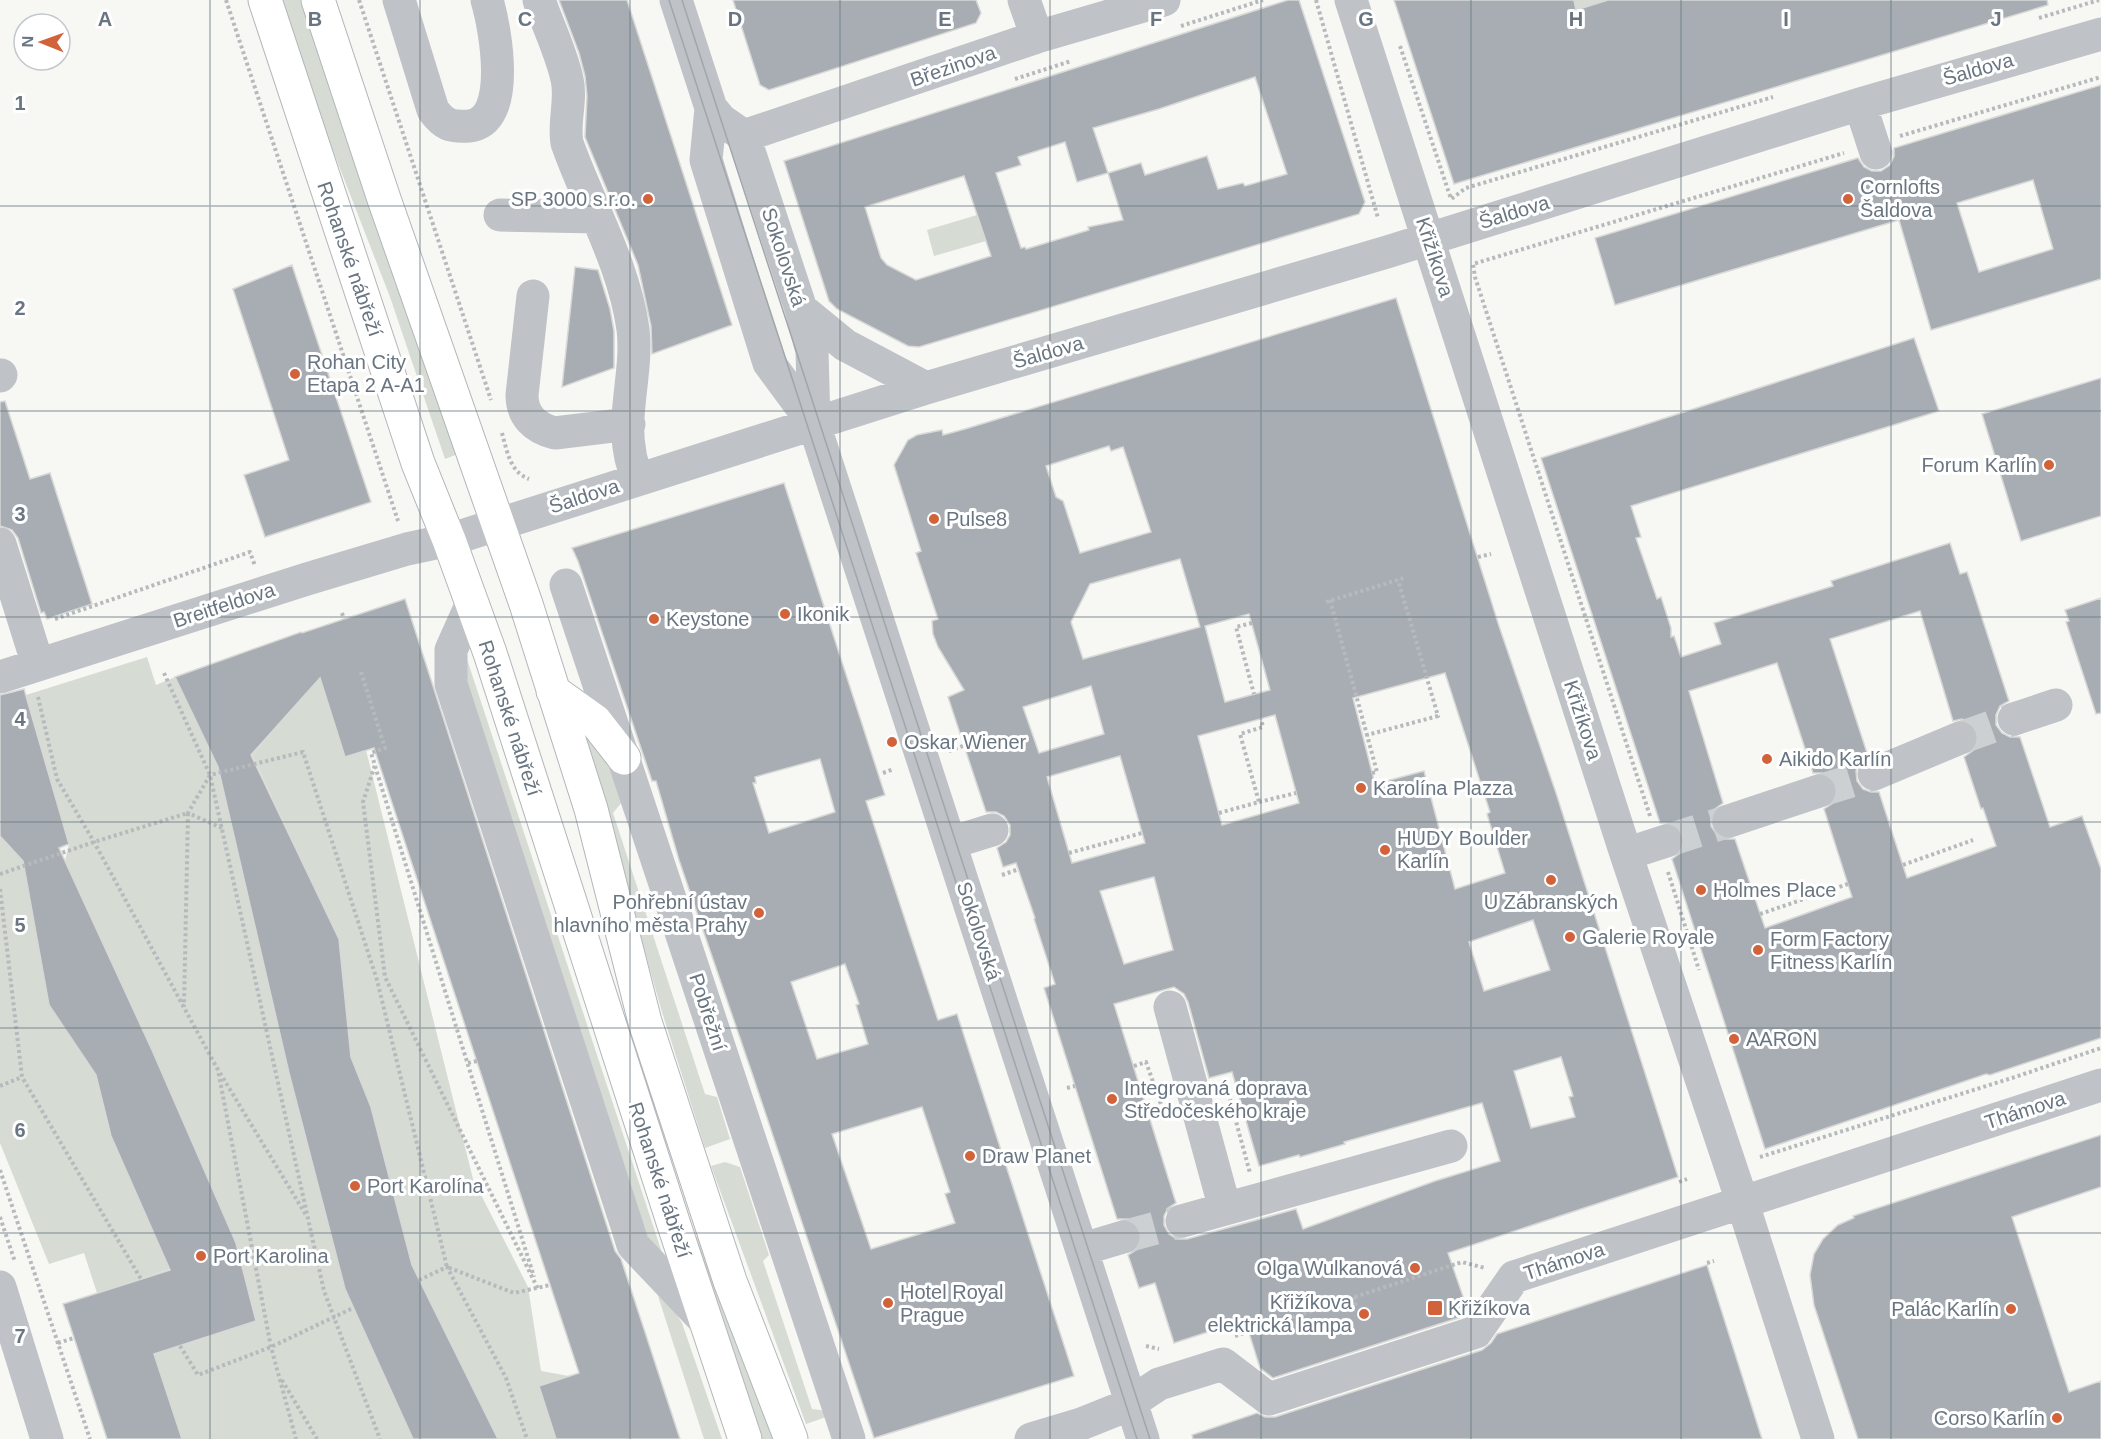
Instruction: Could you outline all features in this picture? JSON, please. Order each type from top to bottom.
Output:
[{"type":"main road","name":"Rohanské nábřeží","points":[[265,0],[418,463],[472,603],[745,1439]]},
{"type":"main road","name":"Rohanské nábřeží","points":[[318,0],[384,199],[523,594],[591,809],[645,1022],[730,1281],[791,1439]]},
{"type":"main road","points":[[553,691],[595,721],[624,758]]},
{"type":"street","points":[[399,0],[433,110],[443,123],[458,127],[476,125],[486,117],[494,101],[497,45],[487,0]]},
{"type":"street","points":[[539,0],[568,80],[569,97],[565,131],[567,144],[619,270],[633,328],[629,453],[638,479]]},
{"type":"street","name":"Sokolovská","points":[[676,0],[711,108],[721,120],[744,136],[801,309],[812,351],[814,424],[1143,1439]]},
{"type":"street","points":[[1023,0],[1037,37]]},
{"type":"street","name":"Březinova","points":[[744,136],[1037,37],[1164,0]]},
{"type":"street","name":"Křižíkova","points":[[1352,0],[1626,854],[1742,1201],[1818,1439]]},
{"type":"street","name":"Šaldova","points":[[449,540],[926,388],[1429,238],[1860,104],[2101,34]]},
{"type":"street","points":[[1860,104],[1875,148]]},
{"type":"street","name":"Sokolovská","points":[[711,108],[706,160],[769,363],[814,424]]},
{"type":"street","points":[[500,215],[597,217]]},
{"type":"street","points":[[533,297],[522,395],[524,411],[528,418],[534,424],[555,433],[629,424]]},
{"type":"street","points":[[801,309],[844,345],[926,388]]},
{"type":"street","name":"Breitfeldova","points":[[0,677],[37,675],[264,592],[407,549],[449,540]]},
{"type":"street","points":[[0,544],[27,628],[37,675]]},
{"type":"street","name":"Pobřežní","points":[[567,585],[849,1439]]},
{"type":"street","points":[[472,603],[450,650],[451,684],[633,1245],[706,1322]]},
{"type":"street","points":[[2014,719],[2056,705]]},
{"type":"street","points":[[1874,774],[1960,738]]},
{"type":"street","points":[[1729,821],[1819,791]]},
{"type":"street","points":[[950,843],[992,830]]},
{"type":"street","points":[[1626,854],[1662,842]]},
{"type":"street","points":[[1170,1007],[1225,1209]]},
{"type":"street","name":"Thámova","points":[[1223,1364],[1269,1399],[1476,1332],[1514,1276],[2101,1085]]},
{"type":"street","points":[[1182,1221],[1451,1146]]},
{"type":"street","points":[[1083,1249],[1123,1238]]},
{"type":"street","points":[[0,1287],[47,1439]]},
{"type":"street","points":[[1031,1439],[1081,1424],[1132,1403],[1159,1384],[1223,1364]]},
{"type":"path","points":[[226,0],[399,524]]},
{"type":"path","points":[[359,0],[492,405]]},
{"type":"path","points":[[1316,0],[1378,218]]},
{"type":"path","points":[[1400,44],[1451,199]]},
{"type":"path","points":[[1700,972],[1662,842],[1473,264],[1875,148],[2101,77]]},
{"type":"path","points":[[500,428],[514,470],[529,479]]},
{"type":"path","points":[[27,628],[250,552],[264,592]]},
{"type":"path","points":[[1478,557],[1491,554]]},
{"type":"path","points":[[1372,773],[1377,772],[1328,601],[1404,578]]},
{"type":"path","points":[[1367,735],[1438,716],[1398,580]]},
{"type":"path","points":[[342,613],[344,619]]},
{"type":"path","points":[[1252,623],[1236,627],[1254,694]]},
{"type":"path","points":[[361,672],[386,748],[371,753],[538,1289]]},
{"type":"path","points":[[164,673],[210,775],[324,1291],[380,1439]]},
{"type":"path","points":[[37,675],[57,778],[218,1070],[308,1219]]},
{"type":"path","points":[[1259,802],[1240,734],[1263,727],[1261,719]]},
{"type":"path","points":[[184,1008],[188,813],[210,775],[303,752],[377,980],[447,1267],[506,1378],[527,1439]]},
{"type":"path","points":[[375,765],[363,801],[385,977],[538,1289]]},
{"type":"path","points":[[1219,813],[1296,793]]},
{"type":"path","points":[[0,874],[188,813],[222,828]]},
{"type":"path","points":[[1069,853],[1142,833]]},
{"type":"path","points":[[1903,865],[1973,840]]},
{"type":"path","points":[[1002,874],[1018,869]]},
{"type":"path","points":[[1760,914],[1848,884]]},
{"type":"path","points":[[0,890],[22,1077],[141,1279]]},
{"type":"path","points":[[1689,939],[1696,936]]},
{"type":"path","points":[[377,980],[385,977]]},
{"type":"path","points":[[1757,1149],[1760,1158],[2101,1048]]},
{"type":"path","points":[[468,1063],[477,1060]]},
{"type":"path","points":[[218,1070],[271,1347],[296,1439]]},
{"type":"path","points":[[0,1086],[22,1077]]},
{"type":"path","points":[[1067,1088],[1075,1086]]},
{"type":"path","points":[[1228,1092],[1238,1090]]},
{"type":"path","points":[[0,1170],[90,1439]]},
{"type":"path","points":[[1679,1182],[1688,1179]]},
{"type":"path","points":[[0,1233],[3,1226]]},
{"type":"path","points":[[1707,1263],[1714,1261]]},
{"type":"path","points":[[1223,1364],[1236,1336],[1462,1262],[1514,1276]]},
{"type":"path","points":[[419,1280],[447,1267],[514,1293],[550,1286]]},
{"type":"path","points":[[1353,1298],[1356,1306]]},
{"type":"path","points":[[1341,1302],[1343,1310]]},
{"type":"path","points":[[180,1346],[198,1375],[271,1347],[353,1308]]},
{"type":"path","points":[[58,1343],[74,1338]]},
{"type":"path","points":[[1146,1346],[1159,1349]]},
{"type":"path","points":[[279,1375],[317,1439]]},
{"type":"shaded area","points":[[280,0],[304,0],[458,454],[445,459],[390,297],[318,112]]},
{"type":"shaded area","points":[[1558,0],[1608,0],[1562,14]]},
{"type":"shaded area","points":[[977,215],[986,241],[934,256],[927,230]]},
{"type":"shaded area","points":[[464,650],[663,1256],[648,1238],[459,660]]},
{"type":"shaded area","points":[[147,657],[156,685],[175,677],[217,764],[289,1073],[345,1289],[413,1439],[182,1439],[154,1354],[256,1320],[236,1243],[152,1050],[65,861],[69,844],[26,695]]},
{"type":"shaded area","points":[[320,678],[345,757],[366,750],[473,1179],[528,1287],[541,1371],[569,1376],[556,1439],[498,1439],[412,1265],[371,1107],[351,1057],[339,939],[252,755]]},
{"type":"shaded area","points":[[582,730],[605,753],[627,796],[613,813],[705,1094],[717,1097],[730,1139],[705,1148],[662,1012]]},
{"type":"shaded area","points":[[0,836],[24,861],[49,1005],[96,1075],[170,1269],[97,1293],[84,1253],[49,1264],[0,1143]]},
{"type":"shaded area","points":[[725,1162],[740,1167],[769,1255],[763,1261],[812,1409],[828,1411],[829,1416],[806,1424],[711,1166]]},
{"type":"shaded area","points":[[697,1237],[758,1400],[775,1439],[759,1439],[693,1238]]},
{"type":"shaded area","points":[[658,1296],[671,1305],[682,1323],[722,1439],[704,1439]]},
{"type":"building","name":"SP 3000 s.r.o.","points":[[559,0],[627,0],[732,325],[652,354],[651,326],[638,265],[585,137],[587,96],[585,76]]},
{"type":"building","points":[[733,0],[976,0],[981,13],[976,23],[769,90],[760,85]]},
{"type":"building","points":[[1288,0],[1299,0],[1365,202],[1359,214],[919,347],[908,346],[837,309],[829,301],[784,161]],"holes":[[[1255,77],[1287,174],[1245,186],[1243,183],[1218,189],[1207,156],[1145,175],[1141,163],[1108,173],[1093,128]],[[1065,142],[1077,182],[1108,173],[1123,220],[1088,227],[1089,230],[1026,249],[1021,248],[996,173],[1021,165],[1018,157]],[[964,176],[991,256],[916,280],[887,265],[881,258],[865,207]]]},
{"type":"building","points":[[1394,0],[1574,0],[1576,10],[1608,0],[2047,0],[2048,5],[1454,184]]},
{"type":"building","name":"Cornlofts Šaldova","points":[[2101,85],[2101,279],[1931,330],[1899,220],[1615,305],[1595,238],[1858,158],[1864,167],[1872,171],[1881,171],[1890,165],[1894,156],[1894,148]],"holes":[[[2033,180],[2053,249],[1979,272],[1957,203]]]},
{"type":"building","name":"Rohan City Etapa 2 A-A1","points":[[292,265],[371,502],[265,537],[244,475],[289,460],[233,289]]},
{"type":"building","name":"SP 3000 s.r.o.","points":[[575,267],[598,270],[614,331],[614,368],[562,387]]},
{"type":"building","points":[[1396,298],[1499,626],[1557,796],[1678,1177],[1448,1253],[1468,1311],[1464,1316],[1273,1378],[1260,1368],[1245,1320],[1174,1343],[1155,1283],[1139,1288],[1128,1255],[1136,1250],[1141,1242],[1141,1231],[1128,1219],[1117,1219],[1044,988],[1055,984],[1035,918],[1016,863],[1003,867],[997,848],[1006,842],[1010,835],[1010,825],[1004,816],[996,812],[986,812],[948,697],[964,690],[938,647],[933,634],[932,621],[938,619],[916,553],[921,551],[894,465],[908,440],[917,435],[942,430],[943,435]],"holes":[[[1109,446],[1111,451],[1123,447],[1151,532],[1080,553],[1063,501],[1056,497],[1046,466]],[[1180,559],[1200,627],[1083,659],[1071,622],[1090,584]],[[1249,614],[1270,690],[1225,702],[1205,626]],[[1445,673],[1490,812],[1487,814],[1505,873],[1455,889],[1424,771],[1375,784],[1353,698]],[[1091,686],[1104,734],[1039,753],[1023,707]],[[1275,715],[1299,803],[1222,825],[1198,736]],[[1120,756],[1145,843],[1072,863],[1047,777]],[[1154,877],[1173,950],[1124,964],[1100,891]],[[1533,920],[1550,970],[1484,991],[1469,942]],[[1174,987],[1184,994],[1188,1002],[1209,1078],[1232,1072],[1259,1166],[1299,1155],[1300,1157],[1345,1144],[1344,1142],[1482,1103],[1500,1161],[1435,1181],[1303,1229],[1296,1209],[1187,1239],[1177,1239],[1169,1234],[1164,1225],[1164,1216],[1168,1208],[1176,1203],[1114,1004]],[[1561,1057],[1573,1096],[1569,1097],[1575,1117],[1531,1128],[1514,1071]]]},
{"type":"building","points":[[1914,338],[1939,411],[1631,506],[1641,537],[1636,538],[1657,599],[1661,597],[1671,628],[1671,637],[1674,636],[1681,657],[1721,644],[1714,623],[1833,586],[1831,581],[1950,543],[1960,574],[1967,572],[2009,701],[2000,706],[1996,715],[1996,725],[2002,733],[2010,737],[2020,737],[2050,827],[2082,816],[2101,869],[2101,1038],[1990,1075],[1986,1074],[1765,1149],[1672,859],[1680,853],[1684,845],[1684,836],[1678,827],[1669,823],[1660,823],[1541,458]],"holes":[[[1920,611],[1953,721],[1962,719],[1971,723],[1977,731],[1978,741],[1975,749],[1964,757],[1996,846],[1907,878],[1879,792],[1863,789],[1857,781],[1856,771],[1859,763],[1868,756],[1830,639]],[[1777,663],[1813,773],[1822,773],[1831,777],[1837,786],[1837,794],[1833,803],[1824,809],[1852,897],[1765,928],[1735,839],[1726,839],[1717,835],[1711,826],[1711,818],[1715,809],[1723,803],[1689,691]]]},
{"type":"building","name":"Forum Karlín","points":[[2101,378],[2101,516],[2021,541],[1982,414]]},
{"type":"building","points":[[5,401],[30,479],[50,473],[92,604],[47,619],[44,612],[41,613],[18,538],[12,530],[0,526],[0,402]]},
{"type":"building","points":[[784,483],[885,795],[866,801],[938,1020],[957,1014],[1074,1376],[874,1438],[679,860],[656,781],[652,781],[572,548]],"holes":[[[820,759],[835,812],[769,833],[753,783],[756,783],[755,777]],[[845,964],[859,1004],[856,1005],[868,1044],[817,1059],[791,982]],[[922,1107],[950,1192],[945,1194],[955,1223],[871,1249],[832,1134]]]},
{"type":"building","points":[[2101,598],[2101,713],[2096,714],[2066,622],[2069,621],[2065,610]]},
{"type":"building","points":[[405,599],[615,1251],[621,1259],[680,1439],[556,1439],[539,1386],[579,1373],[374,748],[345,757],[320,678],[251,755],[339,939],[351,1057],[371,1107],[412,1265],[498,1439],[413,1439],[345,1289],[289,1073],[218,767],[175,677],[301,632]]},
{"type":"building","name":"Port Karolina","points":[[24,689],[69,844],[59,848],[152,1050],[236,1243],[256,1321],[154,1354],[182,1439],[107,1439],[63,1304],[170,1270],[111,1136],[96,1075],[49,1005],[23,861],[0,836],[0,695]]},
{"type":"building","name":"Palác Karlín","points":[[2101,1135],[2101,1187],[2012,1217],[2069,1392],[2101,1381],[2101,1439],[1858,1439],[1814,1305],[1810,1275],[1814,1254],[1823,1239],[1838,1225],[1854,1218],[1853,1216]]},
{"type":"building","points":[[1707,1265],[1762,1439],[1193,1439],[1192,1435],[1257,1413],[1265,1417],[1275,1417],[1482,1350],[1497,1334]]},
{"type":"tunnel","points":[[1960,738],[2014,719]]},
{"type":"tunnel","points":[[1819,791],[1874,774]]},
{"type":"tunnel","points":[[1666,841],[1729,821]]},
{"type":"tunnel","points":[[1123,1237],[1182,1221]]},
{"type":"tram line","points":[[669,0],[1137,1439]]},
{"type":"tram line","points":[[682,0],[1150,1439]]},
{"type":"place","name":"SP 3000 s.r.o.","points":[[648,199]]},
{"type":"place","name":"Cornlofts Šaldova","points":[[1848,199]]},
{"type":"place","name":"Rohan City Etapa 2 A-A1","points":[[295,374]]},
{"type":"place","name":"Forum Karlín","points":[[2049,465]]},
{"type":"place","name":"Pulse8","points":[[934,519]]},
{"type":"place","name":"Ikonik","points":[[785,614]]},
{"type":"place","name":"Keystone","points":[[654,619]]},
{"type":"place","name":"Oskar Wiener","points":[[892,742]]},
{"type":"place","name":"Aikido Karlín","points":[[1767,759]]},
{"type":"place","name":"Karolína Plazza","points":[[1361,788]]},
{"type":"place","name":"HUDY Boulder Karlín","points":[[1385,850]]},
{"type":"place","name":"U Zábranských","points":[[1551,880]]},
{"type":"place","name":"Holmes Place","points":[[1701,890]]},
{"type":"place","name":"Pohřební ústav hlavního města Prahy","points":[[759,913]]},
{"type":"place","name":"Galerie Royale","points":[[1570,937]]},
{"type":"place","name":"Form Factory Fitness Karlín","points":[[1758,950]]},
{"type":"place","name":"AARON","points":[[1734,1039]]},
{"type":"place","name":"Integrovaná doprava Středočeského kraje","points":[[1112,1099]]},
{"type":"place","name":"Draw Planet","points":[[970,1156]]},
{"type":"place","name":"Port Karolína","points":[[355,1186]]},
{"type":"place","name":"Port Karolina","points":[[201,1256]]},
{"type":"place","name":"Olga Wulkanová","points":[[1415,1268]]},
{"type":"place","name":"Hotel Royal Prague","points":[[888,1303]]},
{"type":"place","name":"Křižíkova","points":[[1435,1308]]},
{"type":"place","name":"Palác Karlín","points":[[2011,1309]]},
{"type":"place","name":"Křižíkova elektrická lampa","points":[[1364,1314]]},
{"type":"place","name":"Corso Karlín","points":[[2057,1418]]}]
